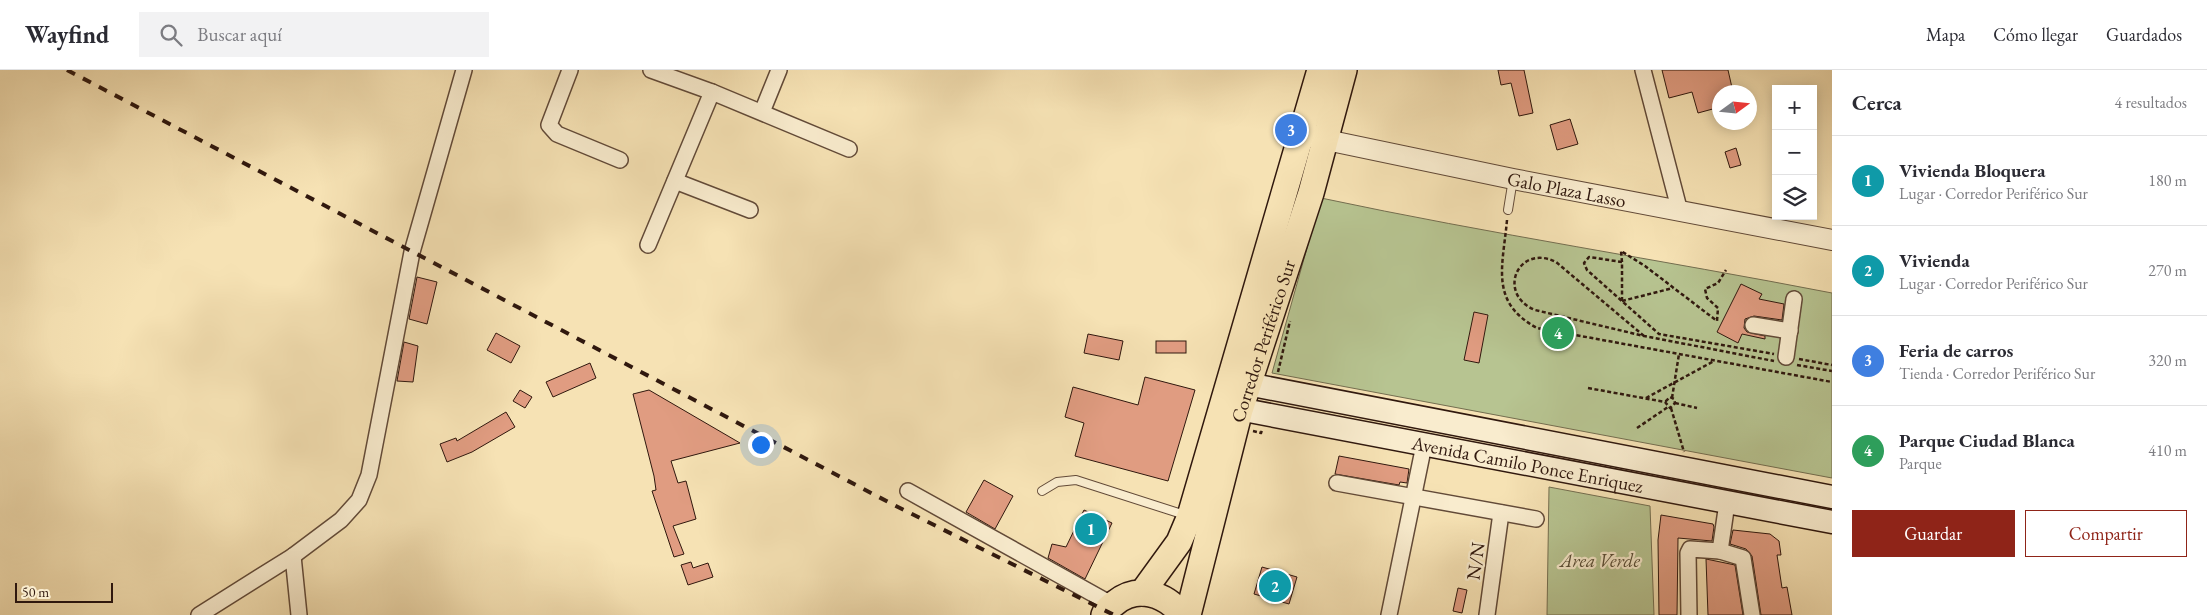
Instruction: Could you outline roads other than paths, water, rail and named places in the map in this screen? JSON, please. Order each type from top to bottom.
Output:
[{"type":"main road","name":"Corredor Periférico Sur","points":[[1188,615],[1238,382],[1311,193],[1313,138],[1320,70]]},
{"type":"main road","name":"Corredor Periférico Sur","points":[[1313,138],[1344,70]]},
{"type":"main road","name":"Avenida Camilo Ponce Enriquez","points":[[1238,382],[1832,496]]},
{"type":"main road","name":"Corredor Periférico Sur","points":[[1142,593],[1179,542],[1231,408]]},
{"type":"main road","name":"Avenida Camilo Ponce Enriquez","points":[[1231,408],[1832,522]]},
{"type":"main road","points":[[1362,433],[1367,408]]},
{"type":"main road","points":[[1109,610],[1124,597],[1142,593],[1161,597],[1169,601],[1182,615]]},
{"type":"street","points":[[199,615],[293,556],[341,520],[359,500],[369,475],[412,252],[464,70]]},
{"type":"street","points":[[570,70],[549,125],[557,134],[620,160]]},
{"type":"street","points":[[651,70],[712,92],[849,149]]},
{"type":"street","points":[[762,112],[779,70]]},
{"type":"street","points":[[1643,70],[1680,212]]},
{"type":"street","points":[[648,245],[712,92]]},
{"type":"street","name":"Galo Plaza Lasso","points":[[1313,138],[1680,212],[1832,240]]},
{"type":"street","points":[[675,181],[750,210]]},
{"type":"street","points":[[1786,361],[1794,300]]},
{"type":"street","points":[[1753,325],[1790,331]]},
{"type":"street","points":[[1389,615],[1424,445]]},
{"type":"street","points":[[1337,483],[1536,519]]},
{"type":"street","points":[[908,491],[1109,610]]},
{"type":"street","points":[[1720,551],[1727,503]]},
{"type":"street","name":"N/N","points":[[1487,615],[1501,512]]},
{"type":"street","points":[[1689,615],[1688,553],[1690,549],[1695,548],[1720,551],[1742,558],[1752,615]]},
{"type":"street","points":[[293,556],[298,615]]},
{"type":"lane","points":[[1508,210],[1513,179]]},
{"type":"lane","points":[[1042,491],[1057,482],[1076,480],[1190,516]]},
{"type":"railway","points":[[67,70],[892,504],[1114,615]]},
{"type":"place","name":"Feria de carros","points":[[1291,130]]},
{"type":"place","name":"Parque Ciudad Blanca","points":[[1558,333]]},
{"type":"place","name":"Vivienda Bloquera","points":[[1091,529]]},
{"type":"place","name":"Vivienda","points":[[1275,586]]},
{"type":"park label","name":"Area Verde","points":[[1600,560]]}]
